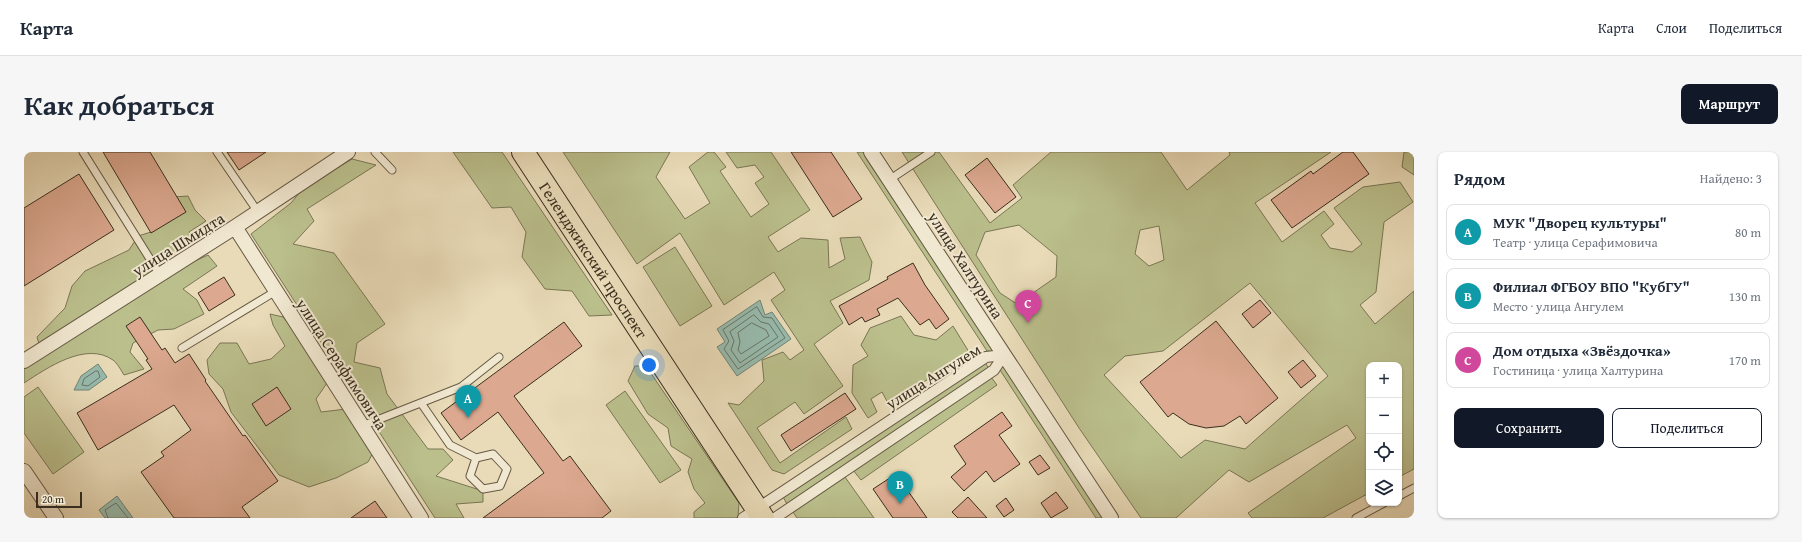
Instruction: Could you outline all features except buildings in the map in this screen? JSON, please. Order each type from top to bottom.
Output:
[{"type":"main road","name":"Геленджикский проспект","points":[[523,152],[759,516]]},
{"type":"street","name":"улица Халтурина","points":[[871,152],[1111,518]]},
{"type":"street","name":"улица Шмидта","points":[[24,361],[235,228],[342,154]]},
{"type":"street","name":"улица Серафимовича","points":[[235,228],[421,518]]},
{"type":"street","name":"улица Ангулем","points":[[759,516],[986,357],[1004,355]]},
{"type":"street","name":"улица Ангулем","points":[[759,516],[994,370],[1004,355]]},
{"type":"street","points":[[24,471],[56,518]]},
{"type":"lane","points":[[83,152],[160,275]]},
{"type":"lane","points":[[217,152],[258,212]]},
{"type":"lane","points":[[375,152],[392,170]]},
{"type":"lane","points":[[889,180],[931,152]]},
{"type":"lane","points":[[182,348],[276,291]]},
{"type":"lane","points":[[362,426],[461,387],[499,357]]},
{"type":"lane","points":[[421,403],[450,445],[476,458],[493,454],[507,469],[500,486],[482,489],[470,476],[476,458]]},
{"type":"lane","points":[[1402,494],[1414,488]]},
{"type":"lane","points":[[1356,518],[1378,506]]},
{"type":"green space","points":[[453,152],[502,152],[612,315],[589,316],[572,291],[545,289],[522,257],[526,232],[511,207],[492,208]]},
{"type":"green space","points":[[563,152],[670,152],[656,177],[685,219],[710,203],[689,167],[708,152],[714,152],[726,167],[720,171],[751,217],[769,204],[755,183],[764,177],[755,165],[737,168],[726,152],[771,152],[810,210],[768,237],[778,252],[801,238],[828,240],[829,268],[845,259],[840,238],[860,237],[872,262],[869,280],[830,301],[843,323],[814,344],[843,386],[804,414],[795,402],[757,428],[780,463],[846,417],[852,429],[784,474],[772,470],[728,403],[739,405],[764,381],[762,360],[783,352],[790,360],[804,350],[771,300],[785,290],[774,272],[724,305],[680,233],[637,264]]},
{"type":"green space","points":[[857,152],[865,152],[996,352],[987,351]]},
{"type":"green space","points":[[902,152],[939,152],[990,223],[1022,198],[1013,185],[1051,152],[1161,152],[1187,190],[1230,155],[1229,152],[1331,152],[1255,203],[1282,242],[1324,211],[1334,224],[1321,235],[1330,248],[1352,252],[1362,244],[1334,208],[1363,187],[1400,182],[1413,202],[1384,222],[1376,292],[1360,305],[1375,324],[1414,291],[1414,469],[1402,475],[1402,362],[1366,362],[1366,495],[1323,518],[1252,518],[1248,513],[1356,438],[1347,425],[1249,482],[1229,470],[1176,518],[1141,518],[1079,428]],"holes":[[[1019,225],[1057,256],[1056,277],[1017,304],[1000,293],[976,255],[985,232]],[[1159,226],[1164,260],[1149,266],[1135,254],[1140,230]],[[1250,283],[1328,376],[1245,449],[1205,440],[1181,458],[1104,375],[1125,356],[1163,351]]]},
{"type":"green space","points":[[1404,152],[1414,152],[1414,175],[1402,167]]},
{"type":"green space","points":[[352,159],[376,165],[307,209],[314,221],[293,244],[334,253],[385,324],[357,343],[354,362],[380,368],[387,394],[428,449],[443,449],[453,460],[436,476],[483,491],[483,502],[456,504],[464,518],[435,518],[251,234],[291,203],[304,187]]},
{"type":"green space","points":[[188,196],[195,210],[206,221],[189,232],[196,240],[158,262],[171,272],[208,255],[217,266],[183,289],[197,300],[204,314],[174,329],[158,330],[133,343],[130,352],[144,369],[124,375],[113,360],[102,355],[91,353],[79,355],[55,364],[24,383],[24,355],[39,344],[37,337],[65,308],[72,286],[85,271],[129,250],[138,236],[151,232],[173,197]]},
{"type":"green space","points":[[675,247],[712,306],[680,326],[643,267]]},
{"type":"green space","points":[[270,314],[283,317],[304,342],[327,383],[316,399],[321,412],[346,409],[374,451],[368,462],[336,478],[309,487],[279,475],[231,412],[223,389],[209,374],[207,360],[220,343],[237,343],[249,364],[271,359],[285,346],[273,325]]},
{"type":"green space","points":[[901,316],[914,335],[936,340],[953,326],[969,352],[889,405],[882,392],[871,399],[877,412],[868,418],[852,393],[853,365],[868,356],[861,345],[870,328]]},
{"type":"green space","points":[[984,361],[990,370],[788,506],[782,495]]},
{"type":"green space","points":[[1003,363],[1105,518],[1096,518],[1000,370]]},
{"type":"green space","points":[[635,366],[646,366],[739,503],[738,517],[694,518],[694,512],[705,503],[694,489],[688,472],[692,459],[671,446],[668,428],[648,414],[628,381]]},
{"type":"green space","points":[[991,377],[997,385],[861,480],[853,470]]},
{"type":"green space","points":[[38,387],[84,452],[53,474],[24,433],[24,397]]},
{"type":"green space","points":[[625,391],[681,470],[660,483],[606,405]]},
{"type":"green space","points":[[845,477],[874,518],[797,518],[793,512]]},
{"type":"water","points":[[760,300],[765,315],[772,312],[791,339],[737,376],[717,347],[725,342],[717,329]]},
{"type":"water","points":[[98,364],[107,377],[89,390],[74,390],[81,376]]},
{"type":"water","points":[[117,496],[133,518],[105,518],[99,510]]},
{"type":"place","name":"Дом отдыха «Звёздочка»","points":[[1028,323]]},
{"type":"place","name":"МУК \"Дворец культуры\"","points":[[468,418]]},
{"type":"place","name":"Филиал ФГБОУ ВПО \"КубГУ\"","points":[[900,504]]}]
